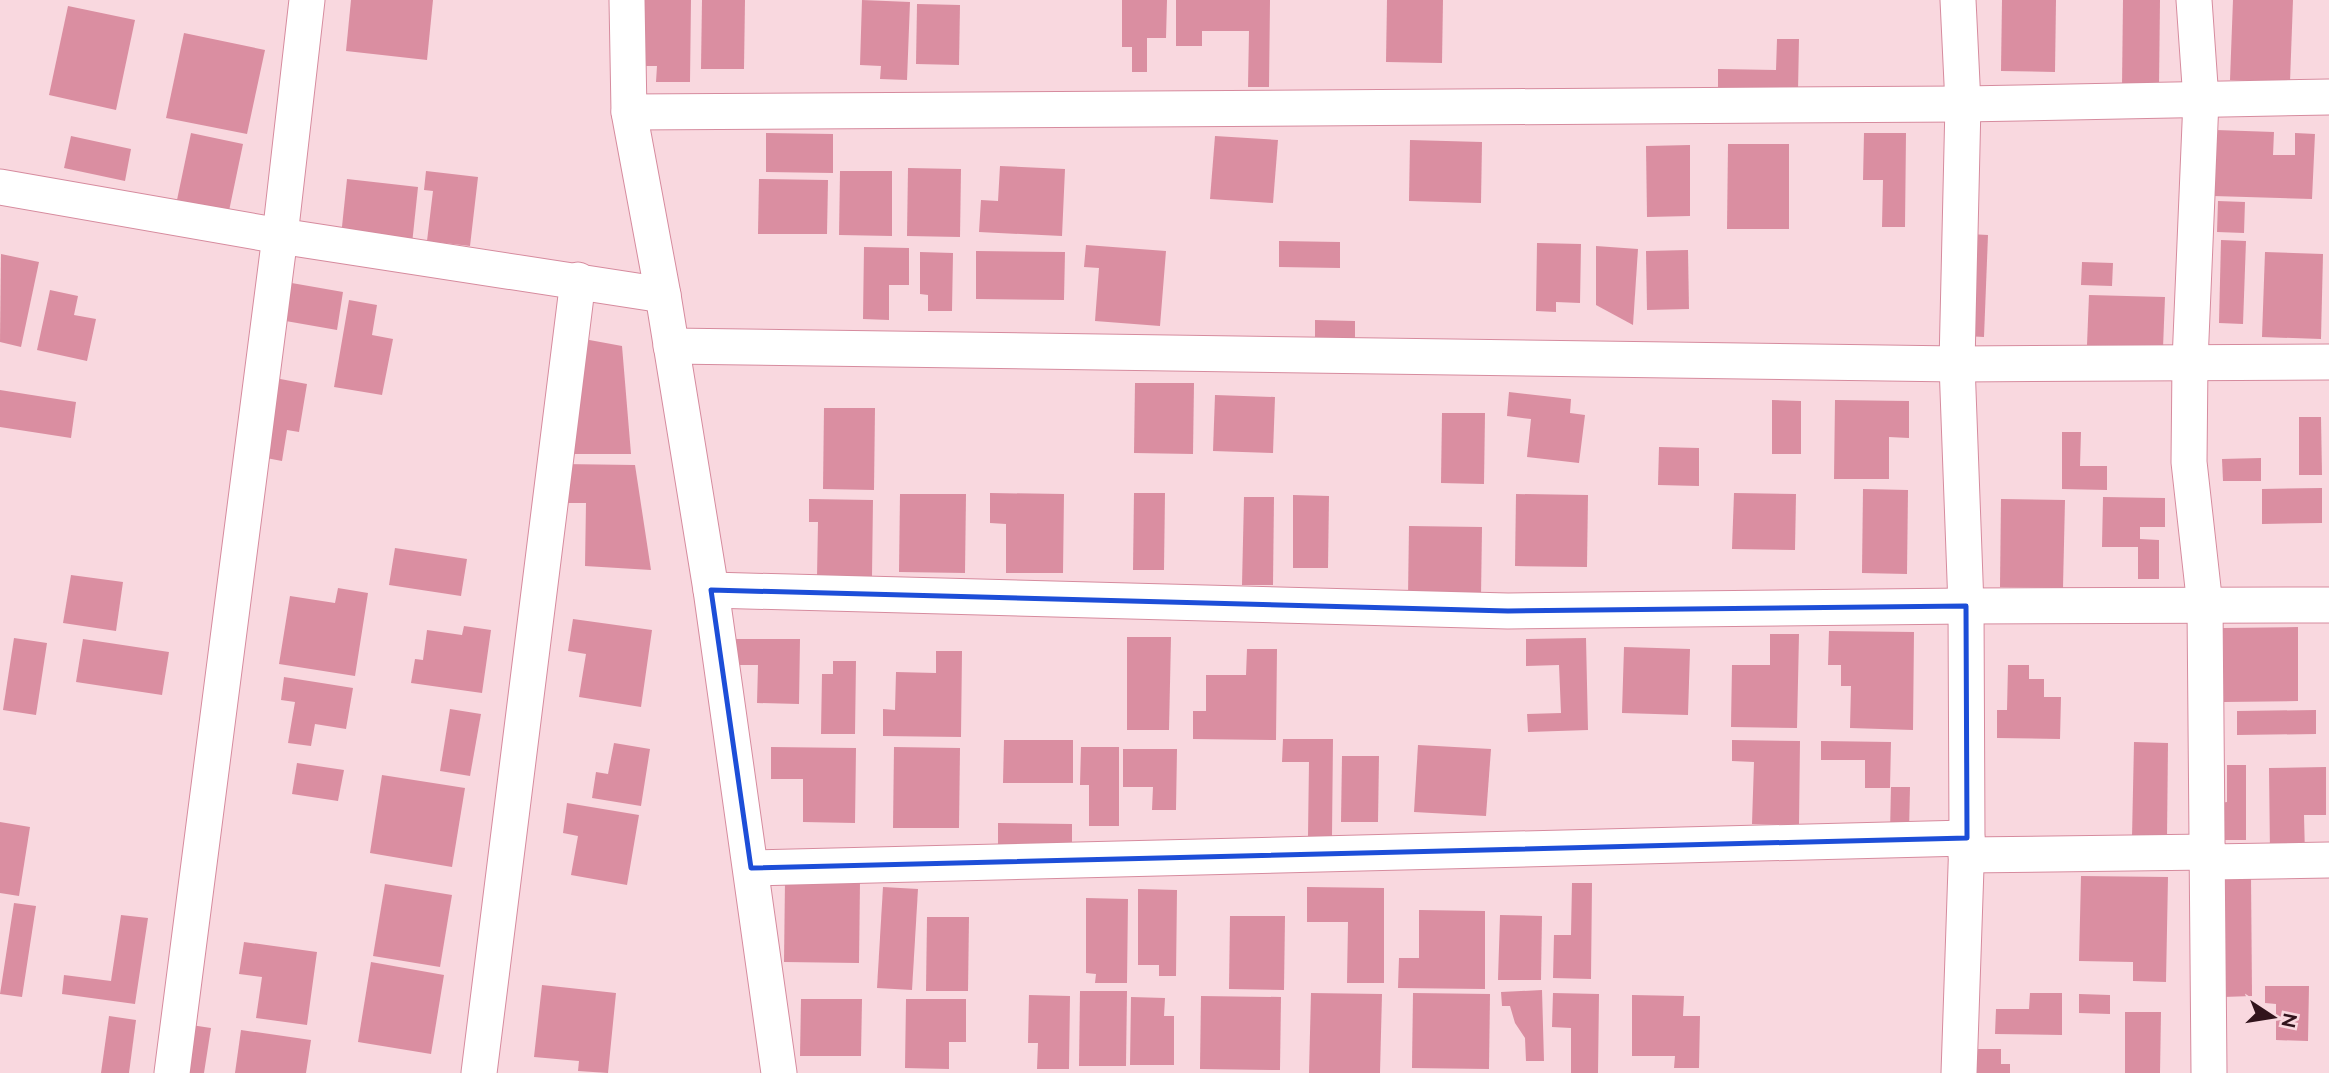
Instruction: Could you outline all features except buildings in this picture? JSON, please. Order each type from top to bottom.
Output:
[{"type":"street","points":[[172,1073],[280,236],[307,0]]},
{"type":"street","points":[[627,0],[629,112],[663,295],[711,590],[779,1073]]},
{"type":"street","points":[[1958,0],[1963,104],[1957,364],[1966,606],[1967,846],[1959,1073]]},
{"type":"street","points":[[2194,0],[2201,100],[2190,362],[2189,462],[2205,606],[2209,1073]]},
{"type":"street","points":[[629,112],[1963,104],[2329,97]]},
{"type":"street","points":[[0,187],[280,236],[663,295]]},
{"type":"street","points":[[479,1073],[578,280]]},
{"type":"street","points":[[671,346],[1957,364],[2329,362]]},
{"type":"street","points":[[711,590],[1508,611],[2329,605]]},
{"type":"street","points":[[751,868],[1967,846],[2329,860]]},
{"type":"highlighted area","points":[[711,590],[1508,611],[1966,606],[1967,838],[751,868]]}]
